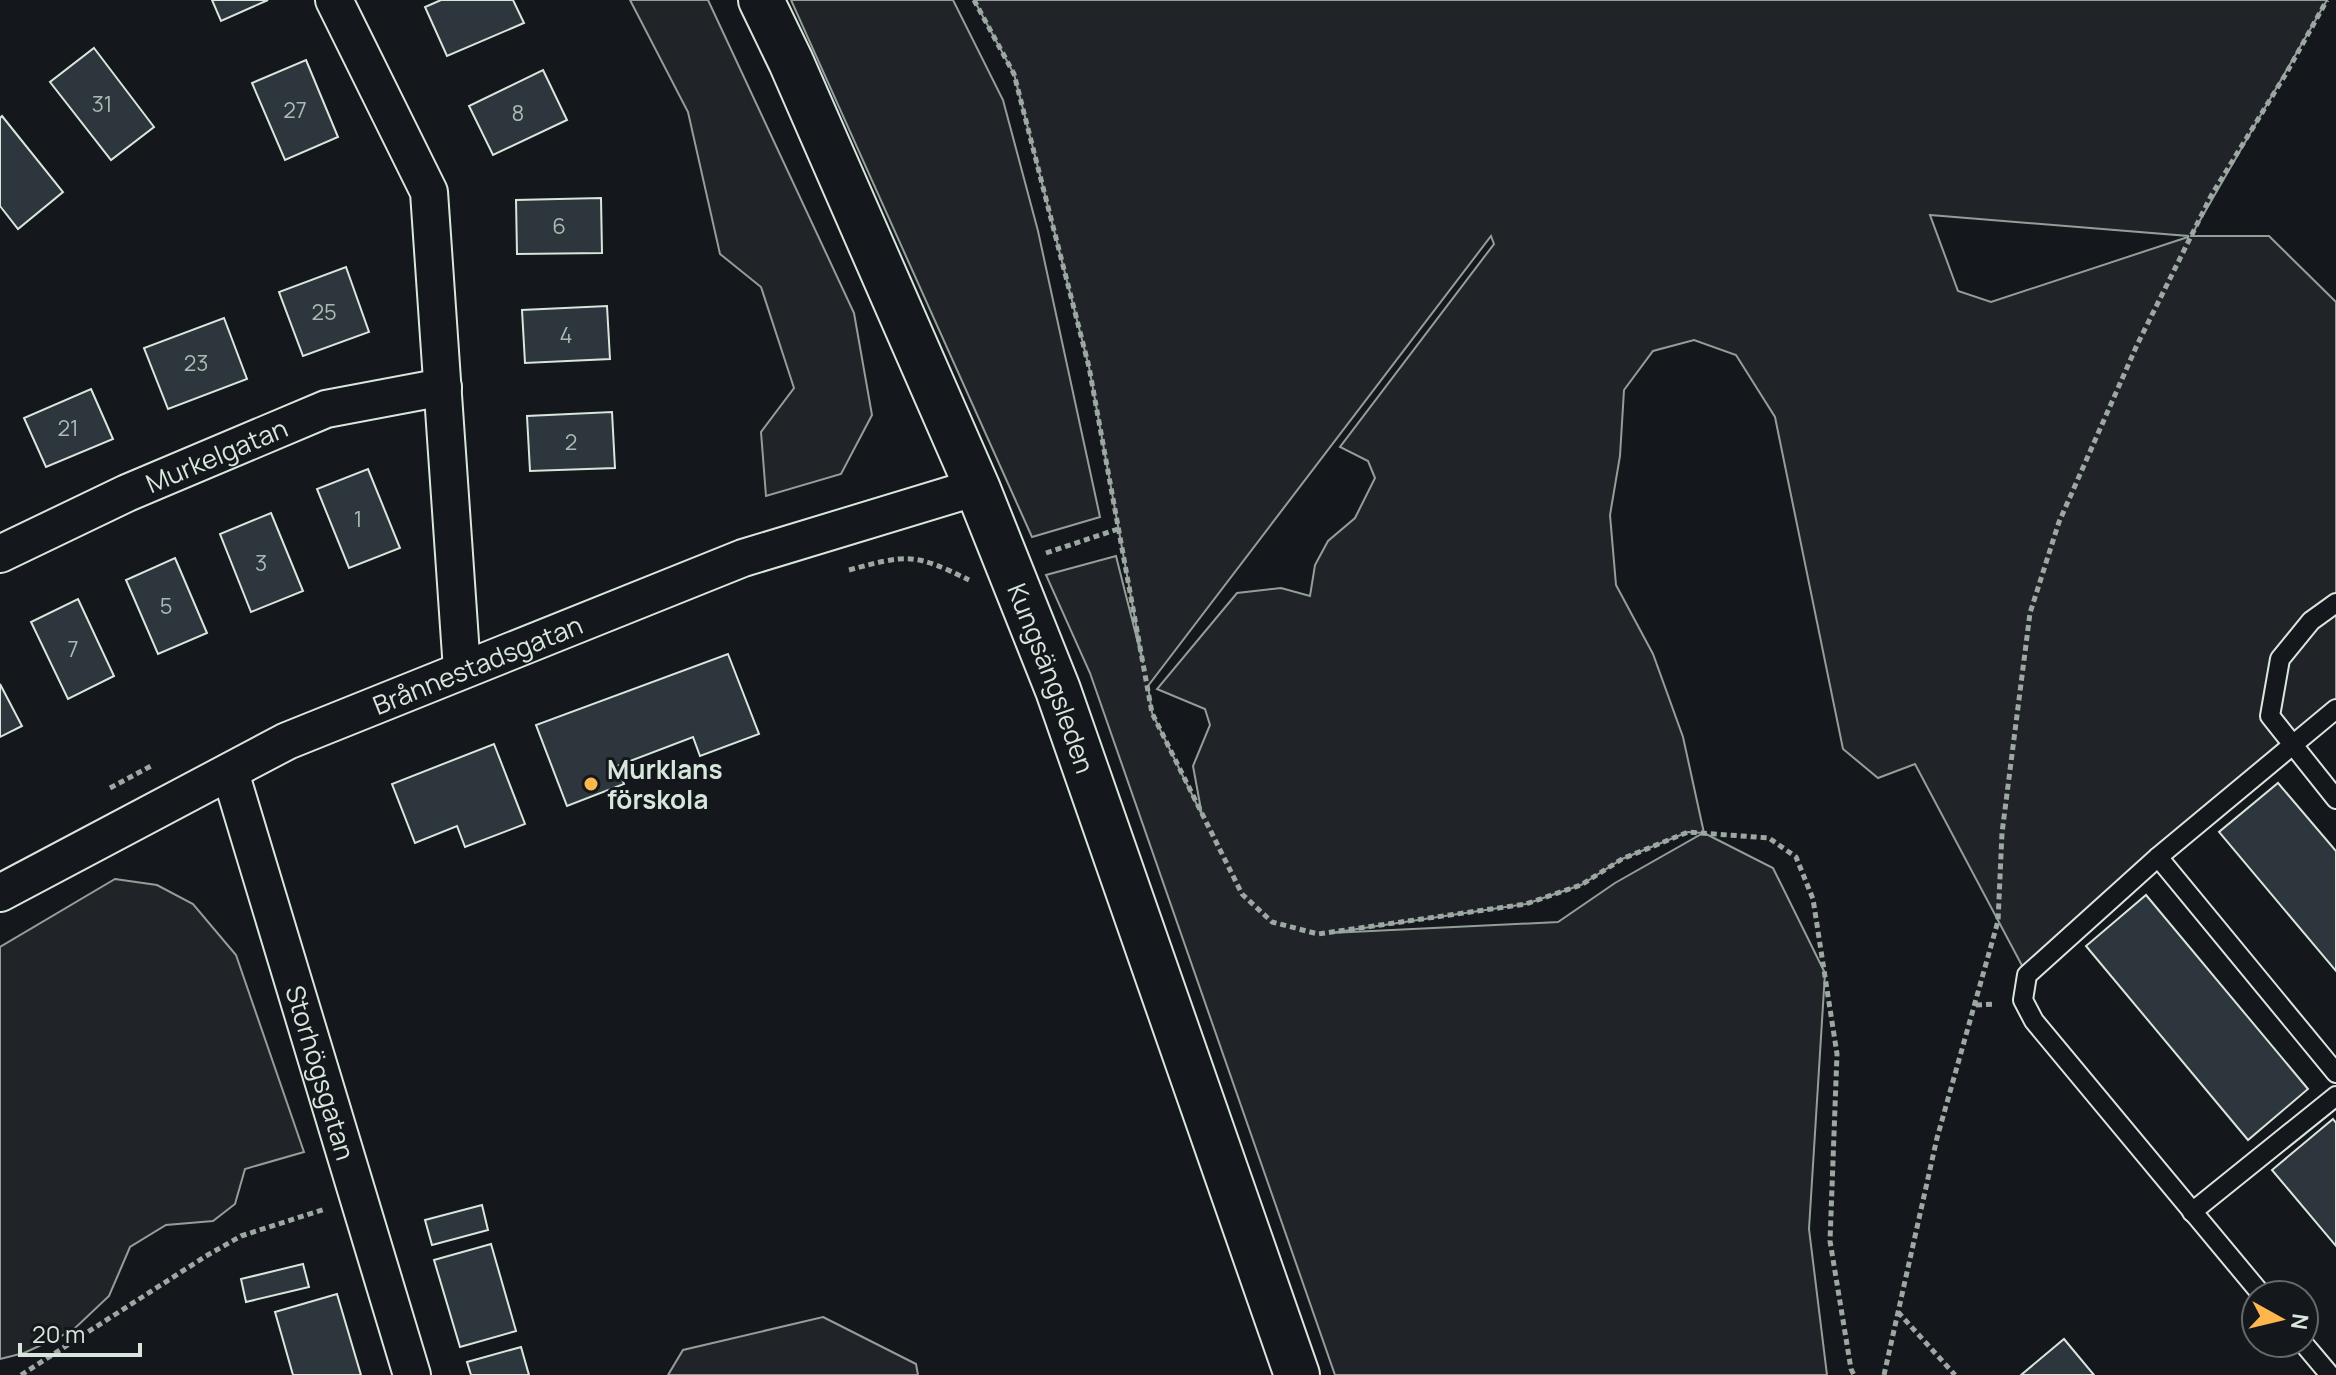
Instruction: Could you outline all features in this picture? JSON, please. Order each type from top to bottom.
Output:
[{"type":"main road","name":"Kungsängsleden","points":[[761,0],[977,487],[1058,690],[1297,1375]]},
{"type":"street","points":[[334,0],[429,192],[462,670]]},
{"type":"street","name":"Murkelgatan","points":[[0,554],[127,493],[326,409],[443,387]]},
{"type":"street","name":"Brånnestadsgatan","points":[[0,893],[287,741],[743,558],[977,487]]},
{"type":"street","name":"Storhögsgatan","points":[[230,772],[412,1375]]},
{"type":"lane","points":[[2336,603],[2311,621],[2280,659],[2270,716],[2336,799]]},
{"type":"lane","points":[[2249,1279],[2034,1021],[2023,1000],[2027,975],[2158,857],[2336,709]]},
{"type":"lane","points":[[2158,857],[2336,1073]]},
{"type":"lane","points":[[2192,1212],[2336,1096]]},
{"type":"lane","points":[[2316,1359],[2330,1375]]},
{"type":"path","points":[[974,0],[1014,74],[1089,367],[1152,713],[1242,894],[1272,922],[1318,934],[1526,904],[1581,885],[1622,859],[1688,832],[1769,838],[1796,857],[1813,899],[1837,1054],[1830,1241],[1854,1375]]},
{"type":"path","points":[[1884,1375],[1937,1138],[1998,921],[2002,833],[2018,694],[2030,613],[2039,582],[2059,522],[2137,345],[2211,196],[2327,0]]},
{"type":"path","points":[[21,1375],[241,1236],[360,1197]]},
{"type":"path","points":[[1898,1312],[1955,1375]]},
{"type":"shaded area","points":[[630,0],[708,0],[854,313],[872,415],[841,474],[766,496],[761,432],[794,388],[761,287],[720,254],[688,112]]},
{"type":"shaded area","points":[[791,0],[953,0],[1003,100],[1038,231],[1100,517],[1032,537]]},
{"type":"shaded area","points":[[974,0],[2327,0],[2191,236],[2269,236],[2336,302],[2336,709],[2027,975],[1915,764],[1878,778],[1843,749],[1775,417],[1736,355],[1694,340],[1653,351],[1624,390],[1620,456],[1610,515],[1616,585],[1653,654],[1683,737],[1704,833],[1773,868],[1825,973],[1809,1229],[1827,1375],[1335,1375],[1090,673],[1046,575],[1116,556],[1143,663],[1089,367],[1014,74]],"holes":[[[1930,215],[2188,236],[2188,237],[1991,302],[1958,291]],[[1491,236],[1494,244],[1340,447],[1368,461],[1375,478],[1355,518],[1328,541],[1315,565],[1310,596],[1281,588],[1237,593],[1157,689],[1205,709],[1210,725],[1193,766],[1202,815],[1152,713],[1148,686]],[[1688,832],[1703,833],[1615,883],[1558,922],[1330,933],[1526,904],[1581,885],[1622,859]]]},
{"type":"shaded area","points":[[115,879],[157,885],[193,904],[236,955],[304,1152],[245,1169],[235,1204],[213,1221],[166,1225],[130,1247],[109,1296],[72,1331],[24,1353],[0,1359],[0,947]]},
{"type":"shaded area","points":[[823,1317],[916,1364],[918,1375],[668,1375],[683,1350]]},
{"type":"building","points":[[212,0],[268,0],[221,21]]},
{"type":"building","points":[[441,0],[513,0],[524,23],[447,56],[425,7]]},
{"type":"building","points":[[94,48],[154,127],[111,160],[50,82]]},
{"type":"building","points":[[306,60],[338,137],[285,160],[252,83]]},
{"type":"building","points":[[543,70],[567,120],[493,155],[469,106]]},
{"type":"building","points":[[2,116],[63,192],[18,229],[0,206]]},
{"type":"building","points":[[601,198],[602,253],[517,254],[516,200]]},
{"type":"building","points":[[346,267],[369,332],[303,356],[279,292]]},
{"type":"building","points":[[607,306],[610,359],[525,363],[522,310]]},
{"type":"building","points":[[224,318],[247,379],[168,409],[144,348]]},
{"type":"building","points":[[91,389],[113,439],[46,467],[24,418]]},
{"type":"building","points":[[612,412],[615,468],[530,471],[527,416]]},
{"type":"building","points":[[368,469],[400,548],[349,568],[317,489]]},
{"type":"building","points":[[271,513],[303,591],[251,612],[220,534]]},
{"type":"building","points":[[175,558],[207,633],[158,654],[126,580]]},
{"type":"building","points":[[78,599],[114,676],[68,699],[31,622]]},
{"type":"building","points":[[728,654],[759,734],[700,756],[693,737],[617,766],[624,784],[567,806],[536,725]]},
{"type":"building","points":[[0,684],[22,726],[0,737]]},
{"type":"building","points":[[494,744],[525,824],[465,847],[457,826],[415,843],[392,784]]},
{"type":"building","points":[[2278,783],[2336,851],[2336,971],[2219,832]]},
{"type":"building","points":[[2146,895],[2308,1089],[2248,1140],[2086,946]]},
{"type":"building","points":[[2333,1119],[2336,1123],[2336,1246],[2272,1170]]},
{"type":"building","points":[[482,1205],[488,1230],[432,1245],[425,1220]]},
{"type":"building","points":[[491,1244],[516,1331],[460,1347],[434,1260]]},
{"type":"building","points":[[303,1264],[309,1287],[246,1302],[241,1279]]},
{"type":"building","points":[[337,1294],[361,1375],[293,1375],[275,1312]]},
{"type":"building","points":[[2064,1339],[2094,1375],[2021,1375]]},
{"type":"building","points":[[521,1347],[529,1375],[471,1375],[467,1362]]},
{"type":"place","name":"Murklans förskola","points":[[591,784]]}]
